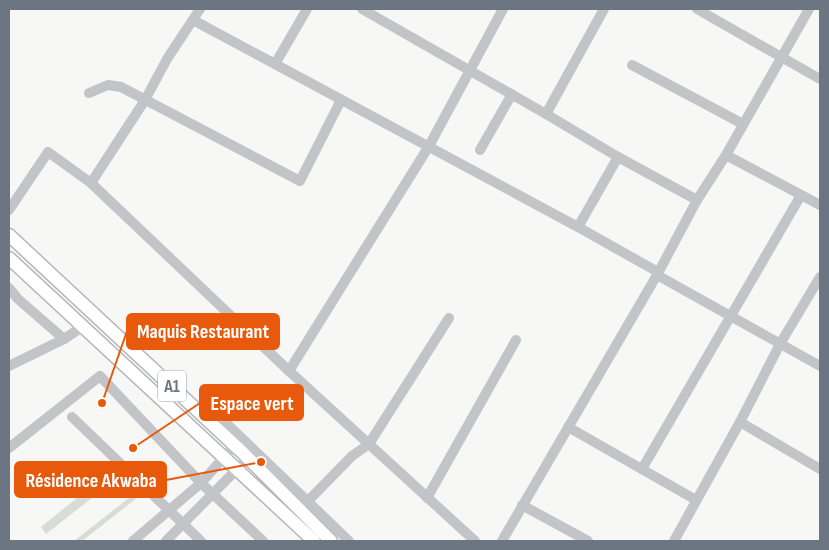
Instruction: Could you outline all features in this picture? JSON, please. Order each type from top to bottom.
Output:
[{"type":"main road","name":"A1","points":[[9,235],[235,445],[330,541]]},
{"type":"main road","name":"A1","points":[[9,258],[314,541]]},
{"type":"street","points":[[91,183],[145,100],[167,59],[200,9]]},
{"type":"street","points":[[275,64],[307,9]]},
{"type":"street","points":[[362,9],[618,157],[697,200]]},
{"type":"street","points":[[290,371],[428,146],[503,9]]},
{"type":"street","points":[[546,114],[604,9]]},
{"type":"street","points":[[697,9],[820,79]]},
{"type":"street","points":[[502,541],[658,274],[697,200],[726,156],[809,9]]},
{"type":"street","points":[[193,20],[578,227],[820,366]]},
{"type":"street","points":[[632,65],[743,124]]},
{"type":"street","points":[[89,93],[108,85],[121,87],[300,181],[342,100]]},
{"type":"street","points":[[480,150],[512,94]]},
{"type":"street","points":[[9,210],[48,152],[91,183],[290,371],[475,541]]},
{"type":"street","points":[[726,156],[820,205]]},
{"type":"street","points":[[578,227],[618,157]]},
{"type":"street","points":[[642,469],[800,195]]},
{"type":"street","points":[[674,541],[740,422],[780,344],[820,277]]},
{"type":"street","points":[[9,288],[18,299],[64,339]]},
{"type":"street","points":[[307,502],[352,456],[369,444],[450,318]]},
{"type":"street","points":[[9,366],[64,339],[82,327]]},
{"type":"street","points":[[427,498],[516,340]]},
{"type":"street","points":[[9,448],[100,376],[201,482],[263,541]]},
{"type":"street","points":[[72,417],[201,541]]},
{"type":"street","points":[[740,422],[820,469]]},
{"type":"street","points":[[226,424],[349,541]]},
{"type":"street","points":[[568,427],[696,500]]},
{"type":"street","points":[[133,541],[201,482],[235,445]]},
{"type":"street","points":[[166,541],[248,458]]},
{"type":"street","points":[[522,505],[588,541]]},
{"type":"shaded area","points":[[114,468],[121,475],[46,534],[41,527]]},
{"type":"shaded area","points":[[138,491],[142,494],[82,541],[74,541]]},
{"type":"place","name":"Maquis Restaurant","points":[[102,403]]},
{"type":"place","name":"Espace vert","points":[[133,448]]},
{"type":"place","name":"Résidence Akwaba","points":[[261,462]]}]
